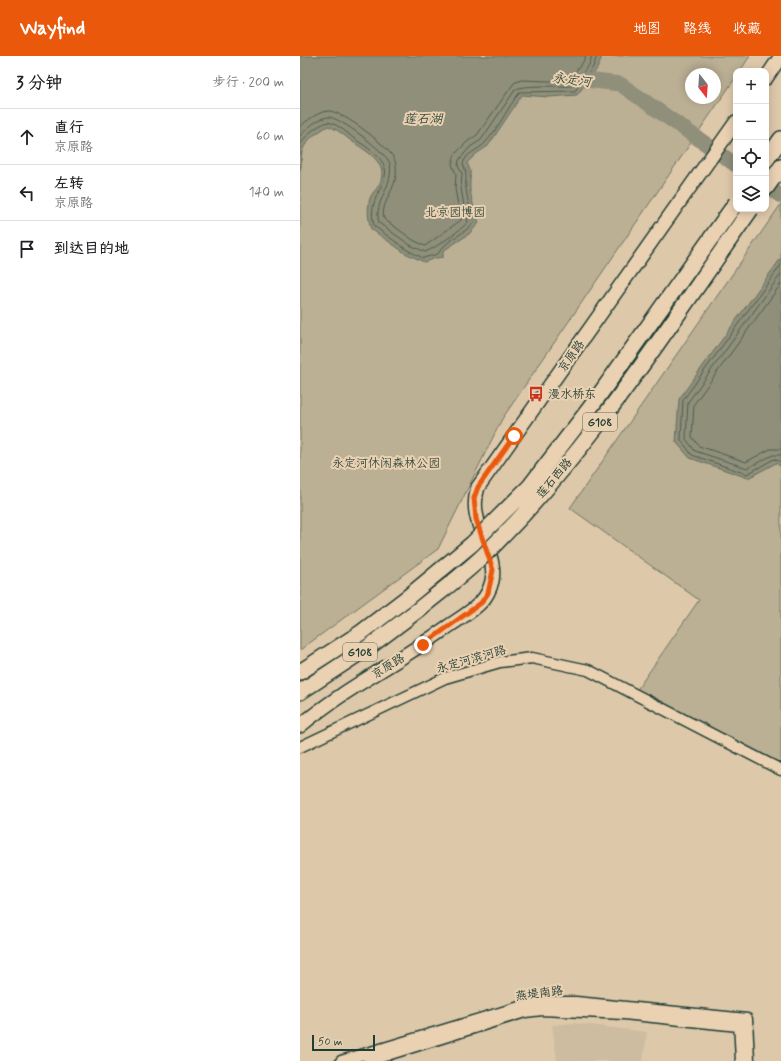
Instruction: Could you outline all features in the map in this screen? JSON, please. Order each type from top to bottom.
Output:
[{"type":"highway","points":[[769,156],[781,139]]},
{"type":"highway","points":[[769,184],[781,167]]},
{"type":"highway","name":"莲石西路","points":[[300,672],[362,632],[408,597],[472,544],[530,486],[590,408],[733,207]]},
{"type":"highway","name":"莲石西路","points":[[300,692],[370,646],[418,610],[483,556],[542,493],[604,417],[749,212]]},
{"type":"main road","points":[[769,74],[781,56]]},
{"type":"main road","name":"京原路","points":[[300,726],[328,704],[423,645],[481,603],[488,593],[493,570],[475,514],[474,498],[478,487],[733,126]]},
{"type":"street","name":"永定河滨河路","points":[[300,747],[444,678],[500,662],[532,658],[588,670],[781,770]]},
{"type":"street","name":"燕堤南路","points":[[341,1061],[482,1017],[526,1005],[548,1002],[576,1002],[743,1023]]},
{"type":"street","name":"燕堤南路","points":[[368,1061],[525,1012],[542,1010],[624,1014],[743,1023]]},
{"type":"street","points":[[741,1061],[743,1023]]},
{"type":"street","points":[[743,1023],[749,1061]]},
{"type":"shaded area","points":[[574,1023],[647,1032],[643,1061],[557,1061],[552,1025]]},
{"type":"green space","name":"北京园博园","points":[[300,56],[750,56],[742,68],[733,68],[733,81],[721,99],[721,68],[685,68],[685,104],[718,104],[502,419],[438,549],[300,650]]},
{"type":"green space","points":[[781,204],[781,764],[636,691],[699,600],[570,508]]},
{"type":"water","name":"莲石湖","points":[[300,56],[602,56],[597,69],[577,95],[549,97],[522,95],[488,146],[476,154],[467,163],[470,173],[471,194],[479,223],[469,234],[443,251],[443,257],[424,262],[405,253],[371,229],[368,206],[371,196],[379,185],[382,172],[373,156],[328,126],[310,138],[307,142],[302,151],[300,170]]},
{"type":"water","points":[[781,258],[781,467],[776,463],[748,478],[690,458],[676,442],[679,399]]},
{"type":"waterway","name":"永定河","points":[[569,78],[620,84],[733,163]]},
{"type":"waterway","name":"永定河","points":[[769,188],[781,196]]},
{"type":"place","name":"漫水桥东","points":[[536,394]]},
{"type":"route","points":[[423,645],[481,603],[488,593],[492,582],[493,570],[476,519],[474,498],[478,487],[514,436]]},
{"type":"park label","name":"永定河休闲森林公园","points":[[386,463]]}]
